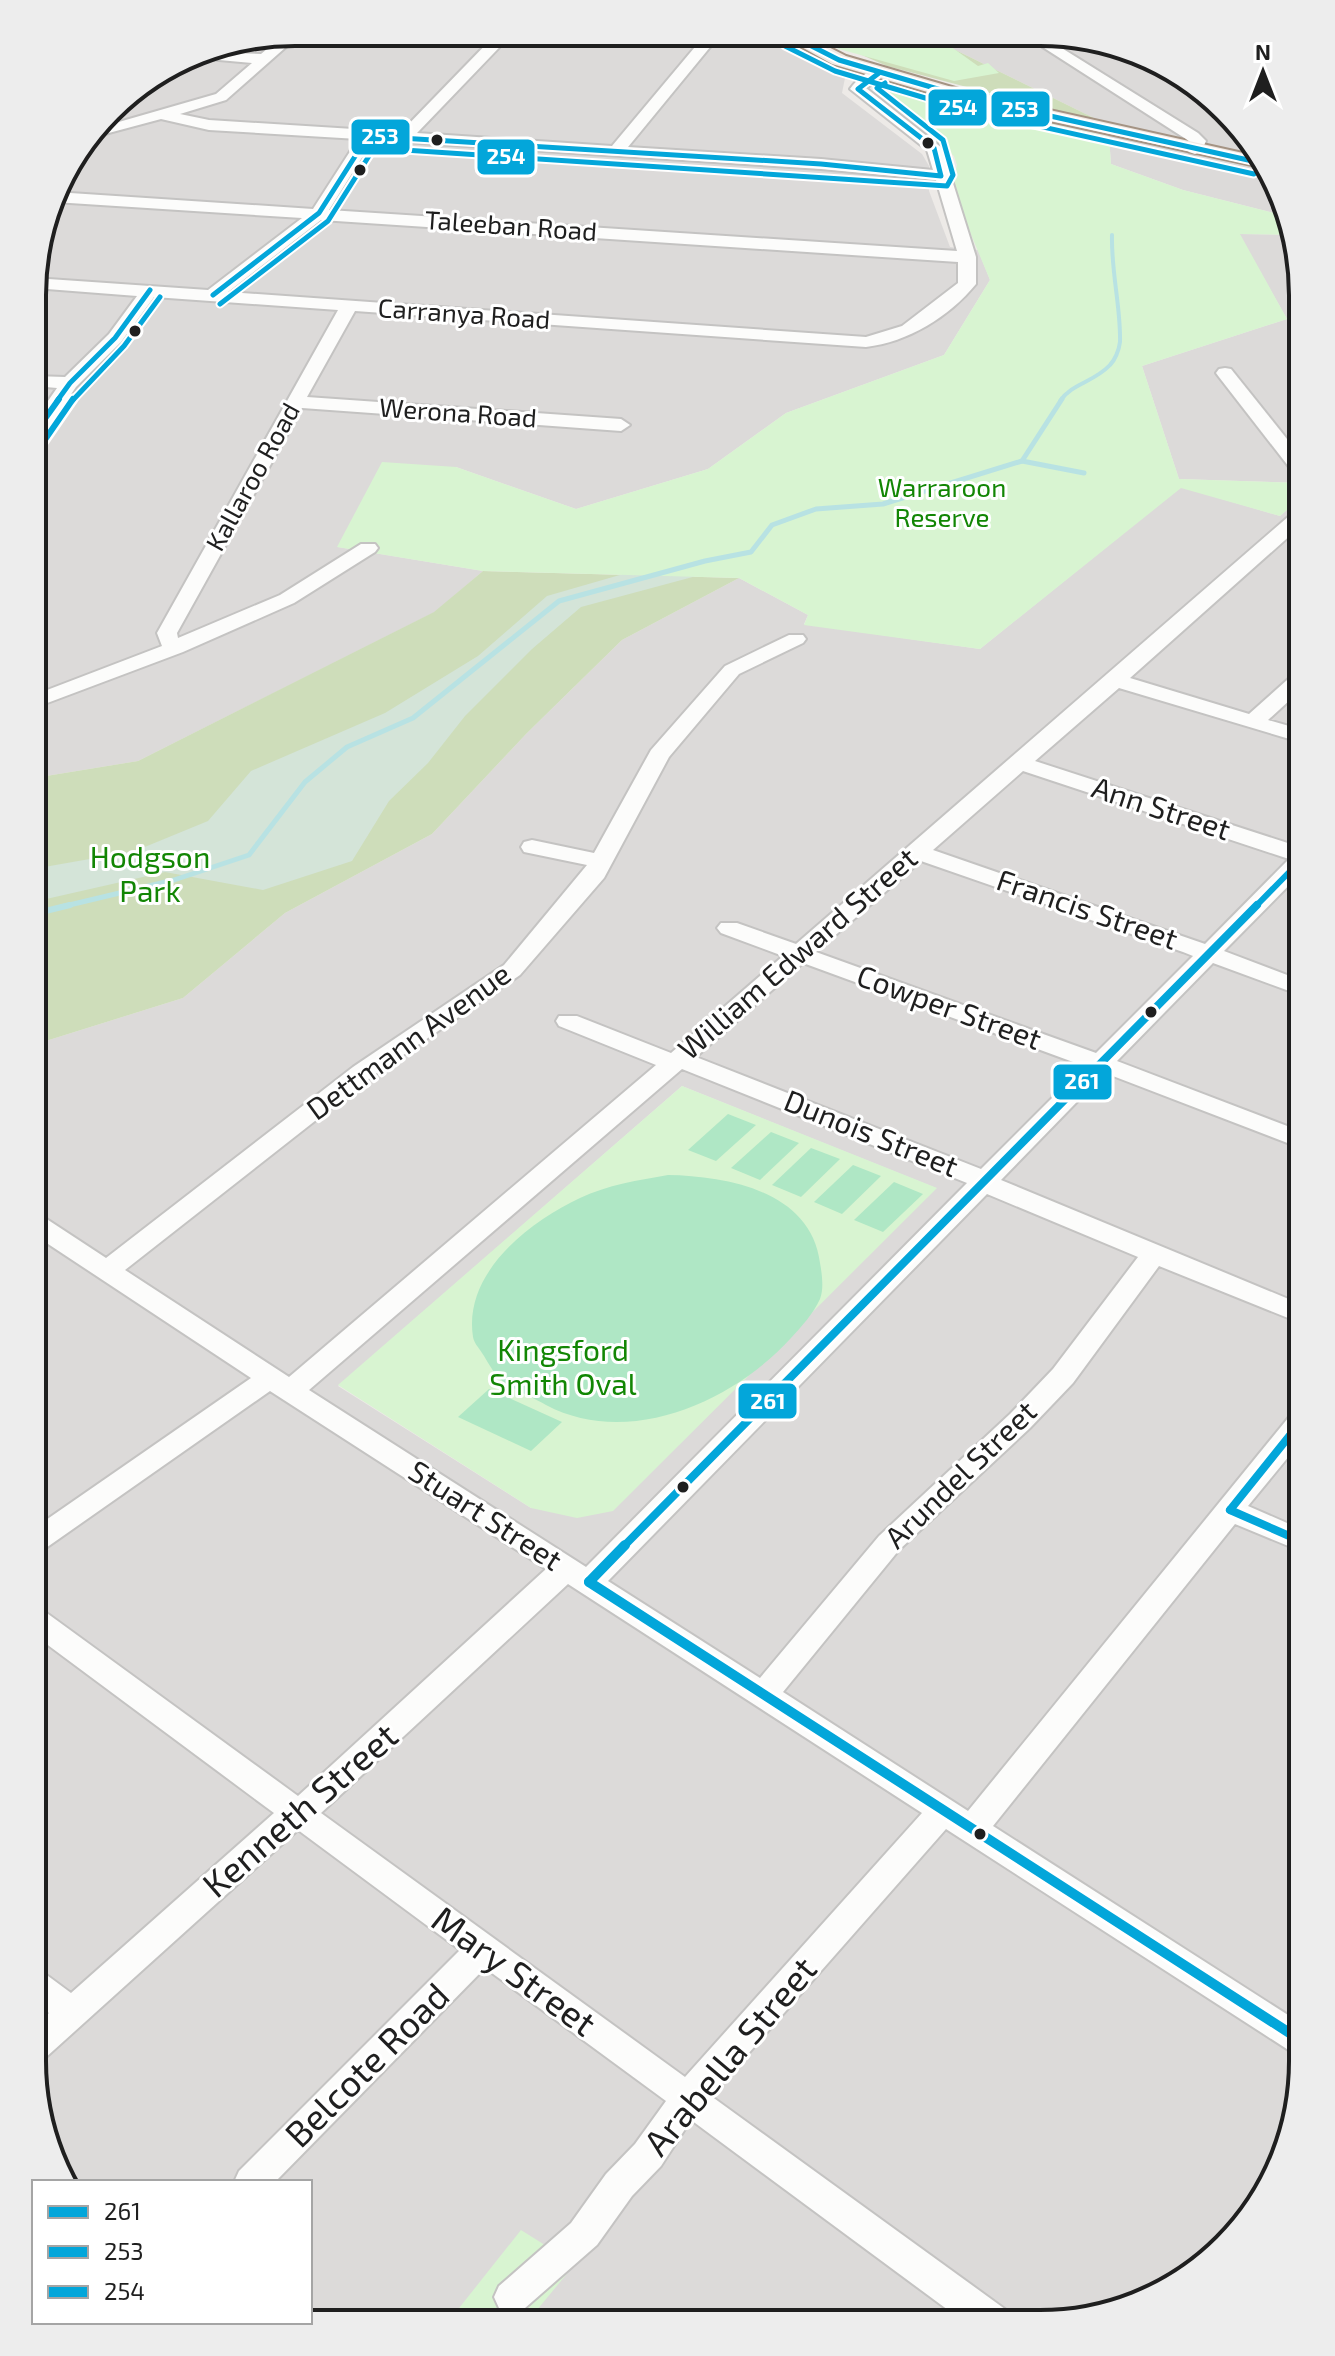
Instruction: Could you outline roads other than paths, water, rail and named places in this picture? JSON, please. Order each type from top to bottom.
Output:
[{"type":"main road","points":[[812,46],[839,60],[879,73],[979,100],[1249,160]]},
{"type":"street","points":[[616,151],[703,46]]},
{"type":"street","points":[[114,125],[163,115],[221,97],[279,47]]},
{"type":"street","points":[[404,138],[493,47]]},
{"type":"street","points":[[1049,47],[1192,136],[1198,141],[1195,149]]},
{"type":"street","points":[[224,56],[266,59]]},
{"type":"street","points":[[879,73],[858,89],[934,148],[967,257]]},
{"type":"street","points":[[163,115],[209,125],[834,165],[941,176]]},
{"type":"street","points":[[213,295],[319,213],[368,136]]},
{"type":"street","name":"Taleeban Road","points":[[66,198],[967,257]]},
{"type":"street","name":"Carranya Road","points":[[47,284],[866,342],[894,337],[935,312],[967,284],[967,257]]},
{"type":"street","points":[[46,417],[70,383],[115,338],[150,290]]},
{"type":"street","name":"Kallaroo Road","points":[[168,651],[167,633],[349,306]]},
{"type":"street","points":[[1225,373],[1289,454]]},
{"type":"street","points":[[46,382],[70,383]]},
{"type":"street","name":"Werona Road","points":[[295,402],[621,425]]},
{"type":"street","name":"William Edward Street","points":[[46,1535],[280,1384],[674,1063],[1289,526]]},
{"type":"street","points":[[46,697],[168,651],[302,592],[368,548]]},
{"type":"street","name":"Dettmann Avenue","points":[[107,1271],[362,1072],[512,970],[592,878],[659,755],[732,670],[796,639]]},
{"type":"street","points":[[1115,680],[1289,733]]},
{"type":"street","points":[[1253,722],[1289,689]]},
{"type":"street","name":"Ann Street","points":[[1018,762],[1289,852]]},
{"type":"street","points":[[532,847],[600,861]]},
{"type":"street","name":"Francis Street","points":[[915,851],[1289,984]]},
{"type":"street","name":"Kenneth Street","points":[[46,2036],[273,1831],[320,1796],[577,1575],[984,1180],[1289,871]]},
{"type":"street","name":"Cowper Street","points":[[729,928],[1099,1062],[1289,1135]]},
{"type":"street","name":"Dunois Street","points":[[568,1021],[674,1063],[686,1062],[726,1076],[984,1180],[1004,1192],[1288,1309]]},
{"type":"street","name":"Stuart Street","points":[[46,1231],[1288,2032]]},
{"type":"street","name":"Arundel Street","points":[[763,1695],[889,1543],[1020,1421],[1063,1376],[1155,1253]]},
{"type":"street","points":[[972,1829],[1288,1437]]},
{"type":"street","points":[[1230,1510],[1288,1536]]},
{"type":"street","name":"Mary Street","points":[[46,1629],[977,2310]]},
{"type":"street","name":"Arabella Street","points":[[512,2297],[584,2234],[619,2185],[648,2155],[688,2097],[944,1810]]},
{"type":"street","name":"Belcote Road","points":[[254,2180],[482,1949]]},
{"type":"street","points":[[46,1993],[73,2012]]},
{"type":"waterway","points":[[1060,401],[1070,390],[1103,371],[1118,351],[1120,329],[1112,235]]},
{"type":"waterway","points":[[1022,461],[1062,399]]},
{"type":"waterway","points":[[61,907],[174,880],[249,855],[305,782],[347,747],[413,718],[559,601],[705,561],[751,552],[772,525],[816,509],[883,504],[1022,461]]},
{"type":"waterway","points":[[1022,461],[1084,473]]},
{"type":"waterway","points":[[46,911],[70,905]]},
{"type":"park label","name":"Warraroon Reserve","points":[[942,503]]},
{"type":"park label","name":"Hodgson Park","points":[[150,875]]},
{"type":"park label","name":"Kingsford Smith Oval","points":[[563,1368]]}]
